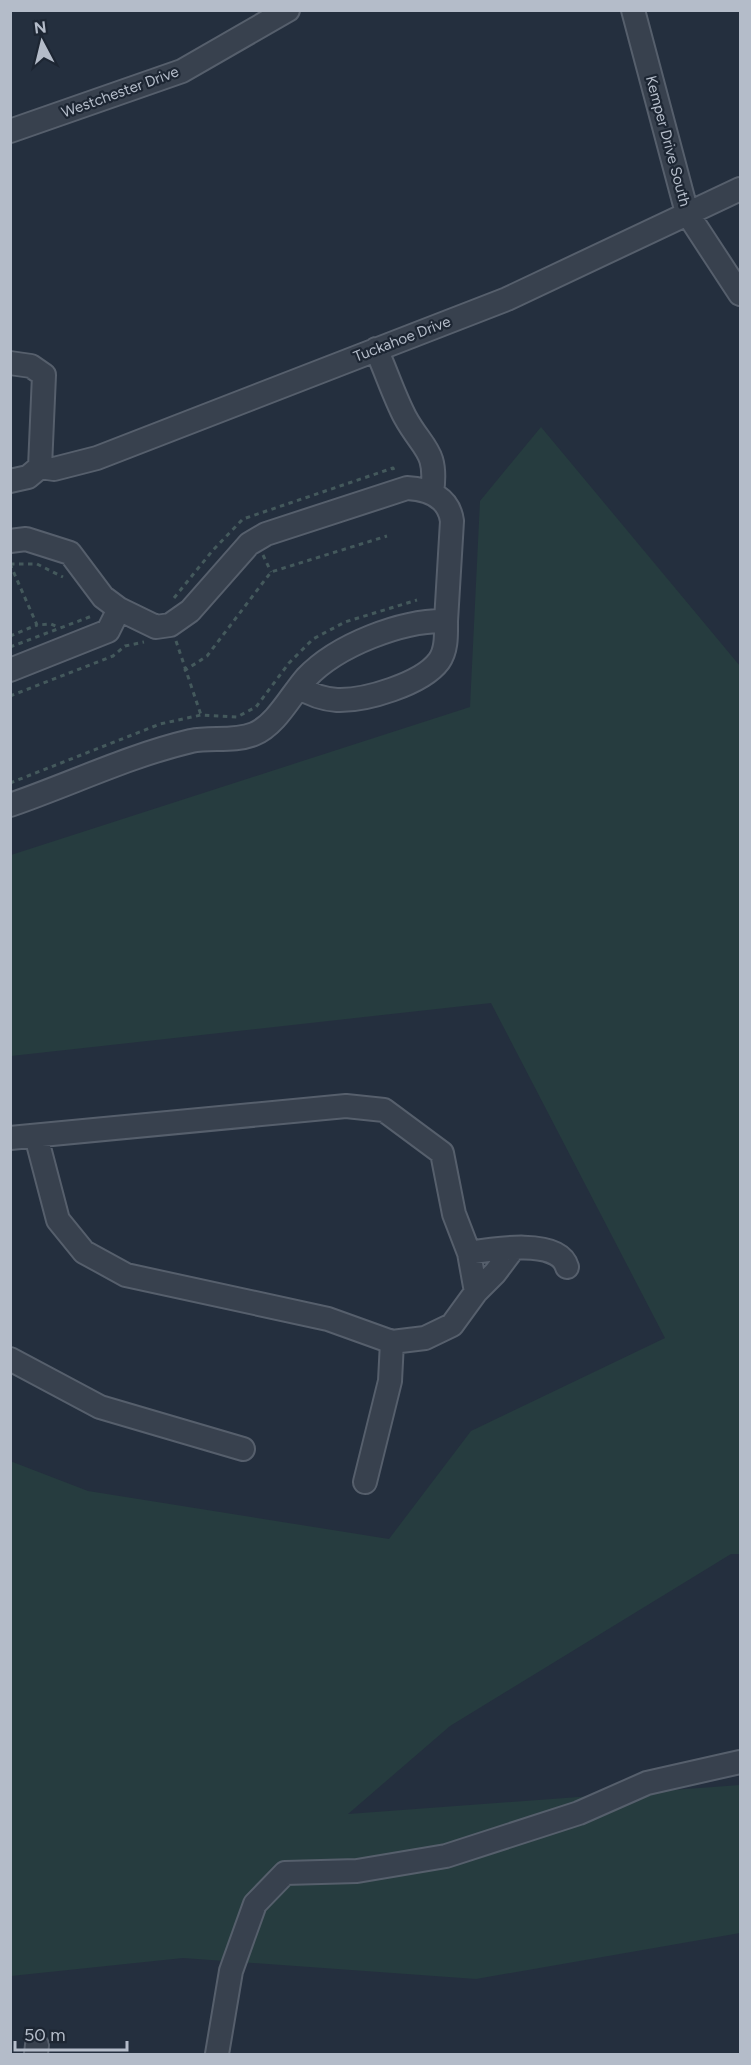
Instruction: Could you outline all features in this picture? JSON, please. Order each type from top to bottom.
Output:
[{"type":"street","name":"Westchester Drive","points":[[10,132],[182,71],[288,10]]},
{"type":"street","name":"Kemper Drive South","points":[[633,10],[687,213],[741,294]]},
{"type":"street","name":"Tuckahoe Drive","points":[[10,481],[28,477],[47,468],[97,458],[507,299],[741,189]]},
{"type":"street","points":[[376,349],[405,418],[430,452],[434,477],[432,493]]},
{"type":"street","points":[[10,363],[31,366],[44,375],[47,468]]},
{"type":"street","points":[[110,614],[156,627],[170,625],[190,611],[249,544],[266,534],[407,488],[425,489],[432,493],[450,510],[452,521],[445,644],[440,659],[431,670],[398,687],[358,699],[337,700],[313,696],[299,687]]},
{"type":"street","points":[[10,541],[26,539],[70,552],[103,597],[110,614],[108,631],[10,670]]},
{"type":"street","points":[[10,805],[144,755],[193,741],[254,734],[267,725],[326,659],[354,644],[429,621],[446,621]]},
{"type":"street","points":[[10,1138],[346,1106],[384,1110],[442,1153],[454,1214],[469,1253],[476,1292]]},
{"type":"street","points":[[36,1136],[58,1220],[84,1252],[126,1275],[328,1319],[392,1342],[425,1338],[452,1325],[476,1292],[495,1273],[513,1249]]},
{"type":"street","points":[[469,1253],[513,1249],[557,1252],[565,1260],[567,1267]]},
{"type":"street","points":[[365,1482],[390,1381],[392,1342]]},
{"type":"street","points":[[10,1359],[100,1407],[243,1449]]},
{"type":"street","points":[[217,2055],[231,1971],[255,1904],[285,1873],[357,1871],[446,1856],[579,1813],[647,1783],[741,1762]]},
{"type":"path","points":[[184,671],[207,656],[271,572],[387,536]]},
{"type":"path","points":[[259,545],[271,572]]},
{"type":"path","points":[[37,625],[10,564],[37,564],[63,577]]},
{"type":"path","points":[[10,783],[160,724],[201,716],[237,717],[256,707],[289,663],[313,639],[345,622],[417,600]]},
{"type":"path","points":[[10,647],[94,615],[110,614]]},
{"type":"path","points":[[10,636],[37,625],[51,624],[58,627]]},
{"type":"path","points":[[178,633],[176,641],[183,656],[184,671],[201,716]]},
{"type":"path","points":[[168,642],[176,641]]},
{"type":"path","points":[[10,696],[113,656],[125,645],[137,642],[149,643]]},
{"type":"green space","points":[[541,427],[740,666],[740,1554],[731,1554],[450,1726],[348,1814],[740,1785],[740,1933],[476,1979],[183,1958],[11,1976],[10,1461],[88,1491],[389,1539],[471,1431],[665,1338],[491,1003],[11,1056],[11,855],[470,707],[480,501]]}]
